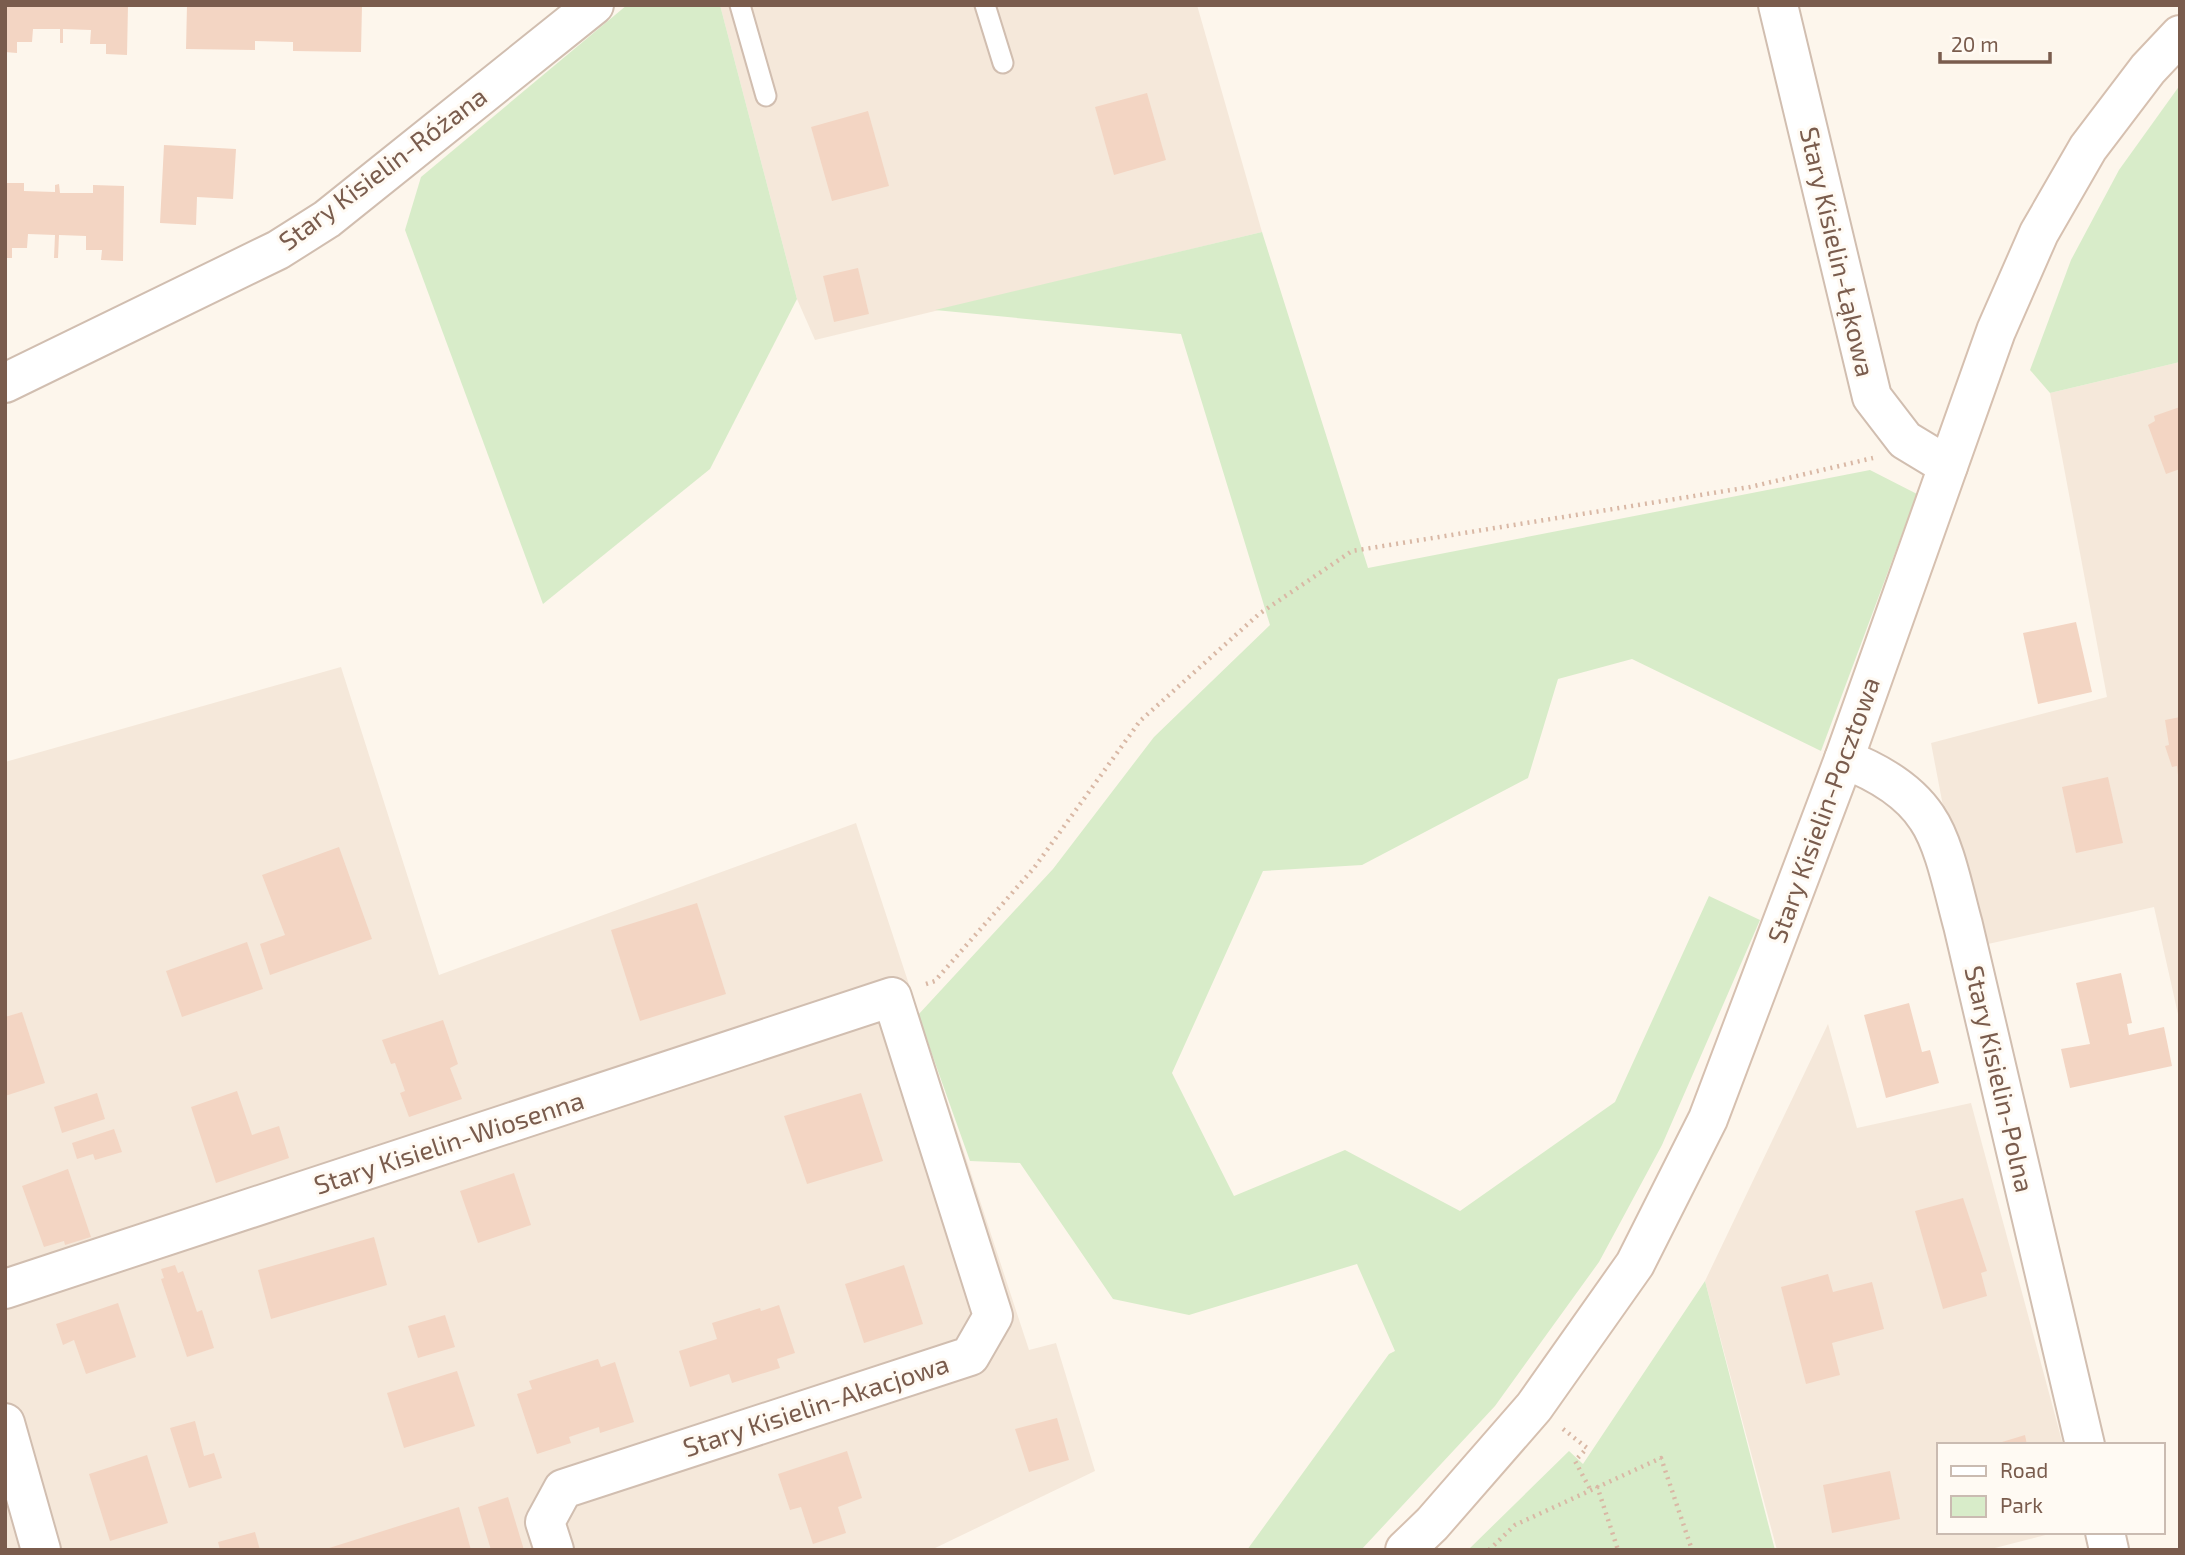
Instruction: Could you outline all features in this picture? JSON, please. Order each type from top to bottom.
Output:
[{"type":"street","name":"Stary Kisielin-Różana","points":[[5,383],[278,250],[327,219],[594,5]]},
{"type":"street","name":"Stary Kisielin-Łąkowa","points":[[1778,5],[1872,397],[1905,440],[1948,466]]},
{"type":"street","name":"Stary Kisielin-Pocztowa","points":[[1405,1550],[1534,1407],[1636,1264],[1708,1119],[1844,760],[1996,331],[2039,233],[2088,148],[2148,69],[2180,35]]},
{"type":"street","name":"Stary Kisielin-Polna","points":[[1844,760],[1864,767],[1904,792],[1927,818],[1944,858],[1963,925],[2085,1443]]},
{"type":"street","name":"Stary Kisielin-Wiosenna","points":[[5,1289],[892,997]]},
{"type":"street","name":"Stary Kisielin-Akacjowa","points":[[554,1550],[545,1522],[563,1489],[970,1356],[993,1316],[892,997]]},
{"type":"street","points":[[5,1423],[41,1550]]},
{"type":"lane","points":[[740,5],[766,96]]},
{"type":"lane","points":[[985,5],[1003,63]]},
{"type":"path","points":[[892,997],[935,981],[1034,868],[1140,721],[1259,614],[1352,551],[1751,487],[1868,461],[1905,440]]},
{"type":"path","points":[[1555,1422],[1587,1448],[1575,1461],[1590,1489]]},
{"type":"path","points":[[1489,1550],[1515,1525],[1661,1458],[1692,1550]]},
{"type":"path","points":[[1597,1486],[1618,1550]]},
{"type":"shaded area","points":[[720,5],[1197,5],[1262,232],[815,340],[797,299]]},
{"type":"shaded area","points":[[2180,362],[2180,1023],[2154,907],[1970,948],[1931,743],[2107,697],[2050,393]]},
{"type":"shaded area","points":[[341,667],[439,975],[856,823],[1029,1350],[1056,1343],[1095,1471],[931,1550],[5,1550],[5,762]]},
{"type":"shaded area","points":[[1828,1024],[1857,1128],[1971,1103],[2062,1443],[1937,1443],[1937,1534],[2049,1534],[1987,1550],[1777,1550],[1705,1281]]},
{"type":"green space","points":[[627,5],[720,5],[797,299],[710,469],[543,604],[405,230],[421,177]]},
{"type":"green space","points":[[2180,85],[2180,362],[2050,393],[2030,370],[2071,260],[2119,170]]},
{"type":"green space","points":[[1262,232],[1368,568],[1870,470],[1917,494],[1821,751],[1632,659],[1558,679],[1528,778],[1362,865],[1263,871],[1172,1073],[1234,1196],[1345,1150],[1460,1211],[1615,1102],[1709,896],[1760,920],[1662,1145],[1599,1262],[1495,1406],[1361,1550],[1247,1550],[1389,1354],[1395,1351],[1357,1264],[1189,1315],[1113,1299],[1020,1163],[970,1161],[918,1015],[1053,869],[1154,737],[1270,625],[1181,334],[935,310]]},
{"type":"green space","points":[[1705,1281],[1775,1550],[1468,1550],[1569,1451],[1583,1464]]},
{"type":"building","points":[[5,5],[128,5],[127,55],[106,54],[106,44],[90,44],[91,30],[63,29],[63,43],[60,43],[60,29],[33,29],[32,42],[17,42],[17,53],[5,52]]},
{"type":"building","points":[[187,5],[362,5],[361,52],[293,51],[293,42],[255,41],[255,50],[186,49]]},
{"type":"building","points":[[1147,93],[1166,160],[1114,175],[1095,107]]},
{"type":"building","points":[[868,111],[889,186],[832,201],[811,127]]},
{"type":"building","points":[[164,145],[236,149],[233,199],[197,197],[196,225],[160,223]]},
{"type":"building","points":[[5,183],[24,183],[24,191],[55,192],[55,185],[59,184],[60,193],[93,193],[93,185],[124,186],[123,261],[101,260],[102,250],[86,250],[86,236],[59,235],[58,258],[54,258],[55,235],[28,234],[27,248],[12,248],[12,258],[5,258]]},
{"type":"building","points":[[858,268],[869,314],[834,322],[823,276]]},
{"type":"building","points":[[2180,407],[2180,469],[2166,474],[2148,425],[2155,421],[2154,416]]},
{"type":"building","points":[[2076,622],[2092,692],[2038,704],[2023,633]]},
{"type":"building","points":[[2180,717],[2178,775],[2177,766],[2172,767],[2165,746],[2169,745],[2165,720]]},
{"type":"building","points":[[2108,777],[2123,843],[2076,853],[2062,787]]},
{"type":"building","points":[[339,847],[372,939],[270,975],[260,944],[285,935],[262,875]]},
{"type":"building","points":[[697,903],[726,994],[640,1021],[611,930]]},
{"type":"building","points":[[247,942],[263,989],[182,1017],[166,971]]},
{"type":"building","points":[[2121,973],[2132,1023],[2127,1024],[2129,1035],[2164,1027],[2172,1066],[2070,1088],[2061,1049],[2090,1044],[2076,983]]},
{"type":"building","points":[[1909,1003],[1922,1052],[1930,1050],[1939,1083],[1886,1098],[1864,1015]]},
{"type":"building","points":[[22,1012],[45,1083],[5,1096],[5,1017]]},
{"type":"building","points":[[443,1020],[458,1064],[450,1068],[462,1099],[409,1117],[400,1093],[405,1091],[395,1063],[391,1064],[382,1040]]},
{"type":"building","points":[[237,1091],[252,1135],[279,1126],[289,1158],[216,1183],[191,1107]]},
{"type":"building","points":[[97,1093],[105,1119],[62,1133],[54,1107]]},
{"type":"building","points":[[861,1093],[883,1161],[807,1184],[784,1116]]},
{"type":"building","points":[[114,1129],[122,1152],[95,1160],[93,1154],[77,1159],[72,1143]]},
{"type":"building","points":[[68,1169],[91,1237],[65,1245],[64,1241],[44,1247],[22,1186]]},
{"type":"building","points":[[514,1173],[531,1225],[478,1243],[460,1191]]},
{"type":"building","points":[[1963,1198],[1987,1271],[1981,1273],[1987,1296],[1943,1309],[1915,1211]]},
{"type":"building","points":[[374,1237],[387,1285],[271,1319],[258,1270]]},
{"type":"building","points":[[175,1265],[178,1273],[183,1271],[197,1312],[202,1310],[214,1348],[187,1357],[161,1279],[164,1278],[161,1269]]},
{"type":"building","points":[[904,1265],[923,1324],[864,1343],[845,1284]]},
{"type":"building","points":[[1828,1274],[1833,1292],[1872,1282],[1884,1329],[1832,1343],[1840,1375],[1806,1384],[1781,1287]]},
{"type":"building","points":[[118,1303],[136,1357],[86,1374],[74,1340],[63,1345],[56,1324]]},
{"type":"building","points":[[779,1305],[795,1353],[777,1359],[780,1368],[732,1383],[729,1374],[690,1387],[679,1351],[717,1339],[712,1323]]},
{"type":"building","points":[[445,1315],[455,1347],[418,1358],[408,1326]]},
{"type":"building","points":[[598,1359],[601,1367],[615,1362],[634,1422],[600,1433],[599,1427],[569,1437],[571,1443],[537,1454],[517,1394],[532,1389],[529,1381]]},
{"type":"building","points":[[457,1371],[475,1426],[404,1448],[387,1393]]},
{"type":"building","points":[[1057,1418],[1069,1460],[1029,1472],[1015,1429]]},
{"type":"building","points":[[195,1421],[204,1456],[214,1453],[222,1478],[189,1488],[170,1428]]},
{"type":"building","points":[[2025,1435],[2027,1443],[2002,1443]]},
{"type":"building","points":[[847,1451],[862,1498],[838,1507],[846,1533],[813,1544],[801,1507],[790,1510],[778,1474]]},
{"type":"building","points":[[147,1455],[168,1523],[110,1541],[89,1474]]},
{"type":"building","points":[[1890,1471],[1900,1519],[1832,1533],[1823,1485]]},
{"type":"building","points":[[508,1497],[524,1550],[491,1550],[478,1507]]},
{"type":"building","points":[[459,1507],[471,1550],[326,1550],[326,1549]]},
{"type":"building","points":[[255,1532],[260,1550],[220,1550],[218,1542]]}]
